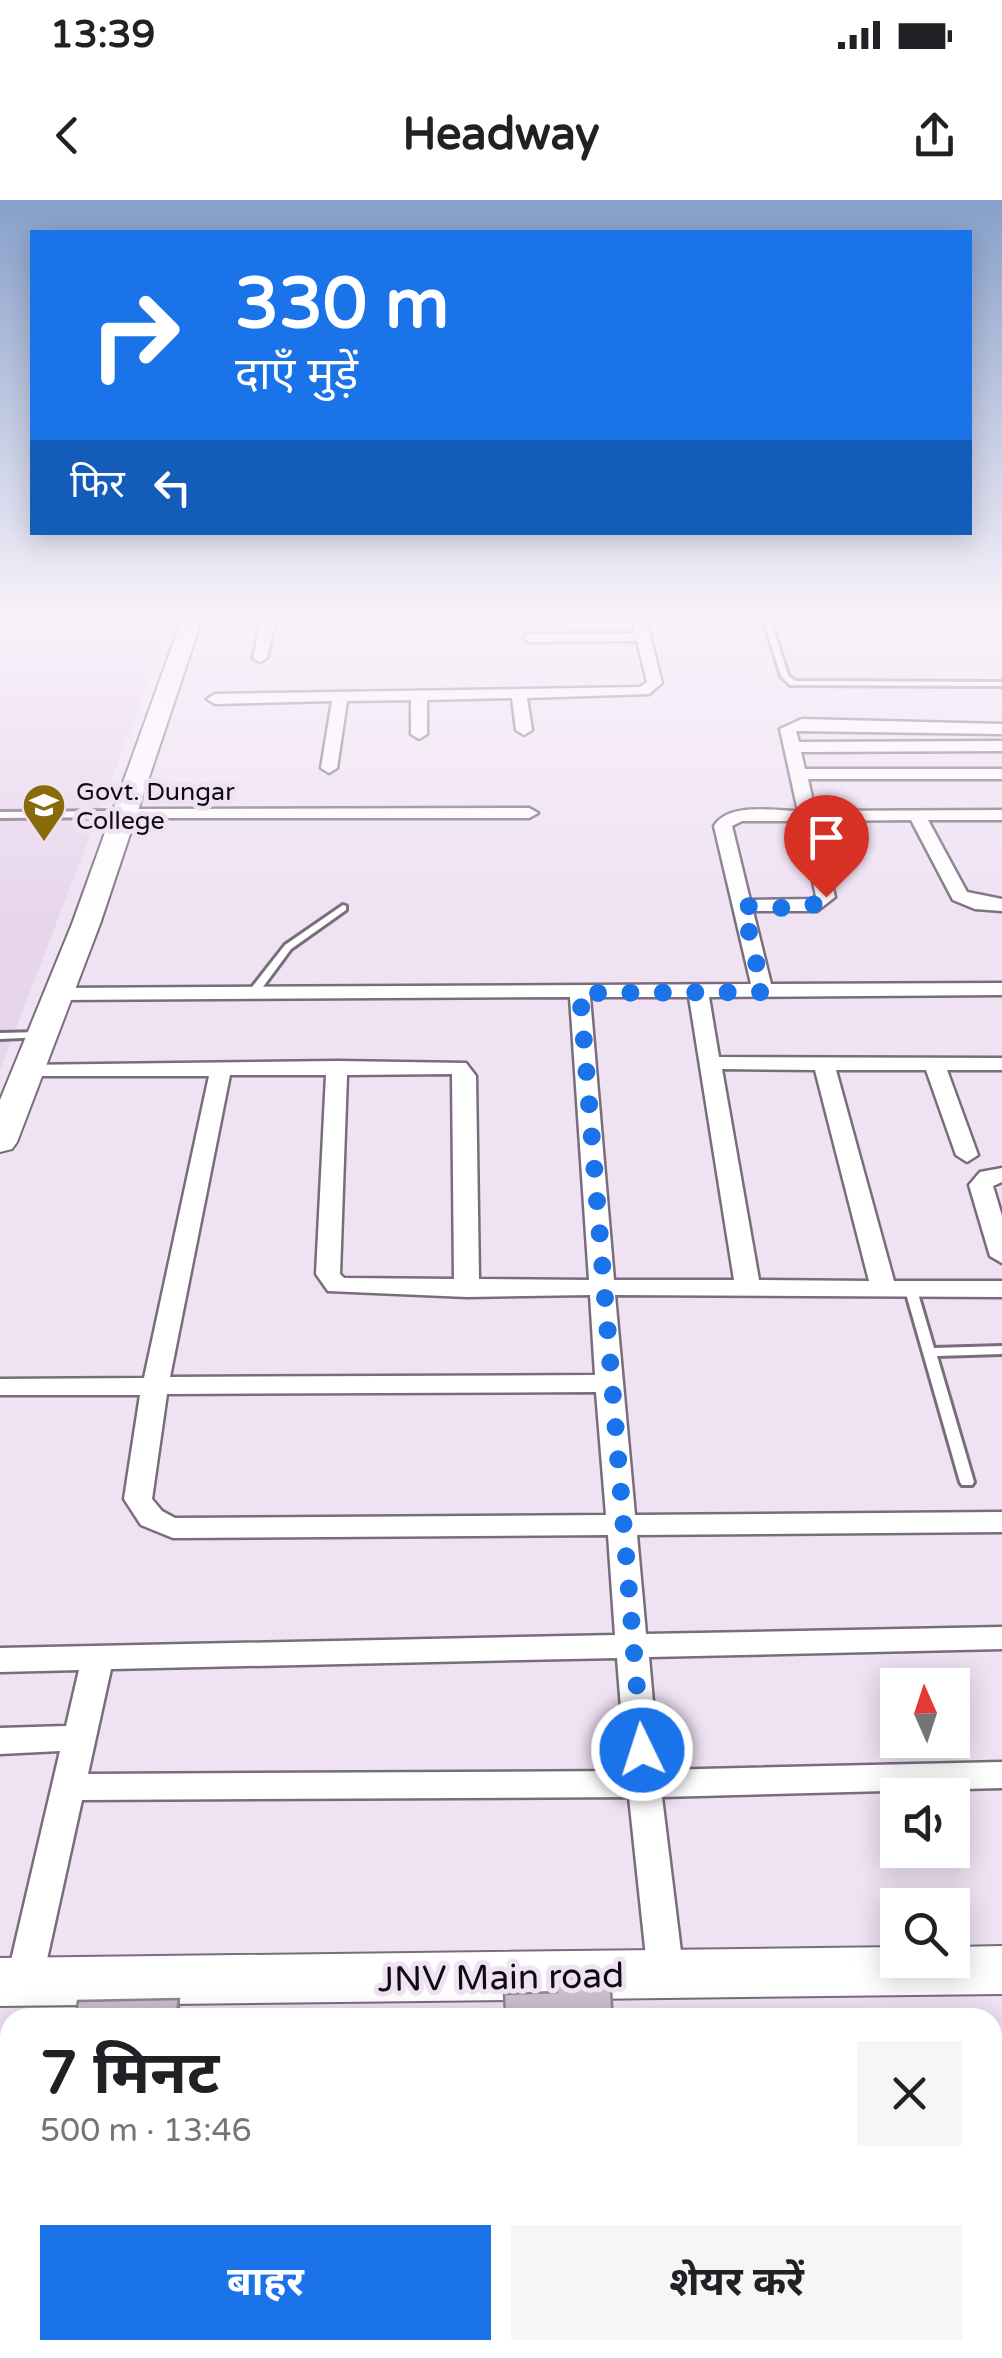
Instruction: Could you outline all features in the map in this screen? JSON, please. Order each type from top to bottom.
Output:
[{"type":"street","points":[[0,1142],[59,994],[157,717]]},
{"type":"street","points":[[329,768],[337,717]]},
{"type":"street","points":[[418,734],[419,717]]},
{"type":"street","points":[[522,717],[524,730]]},
{"type":"street","points":[[743,906],[806,906],[824,900],[788,728],[802,724],[1002,729]]},
{"type":"street","points":[[790,747],[1002,746]]},
{"type":"street","points":[[798,774],[1002,774]]},
{"type":"street","points":[[123,814],[529,812]]},
{"type":"street","points":[[917,815],[960,896],[975,903],[1002,905]]},
{"type":"street","points":[[763,992],[726,821],[740,816],[1002,815]]},
{"type":"street","points":[[59,994],[1002,989]]},
{"type":"street","points":[[698,992],[748,1290]]},
{"type":"street","points":[[580,993],[644,1784],[666,1976]]},
{"type":"street","points":[[708,1062],[1002,1064]]},
{"type":"street","points":[[824,1064],[884,1290]]},
{"type":"street","points":[[934,1064],[967,1155]]},
{"type":"street","points":[[30,1070],[448,1066],[464,1072],[466,1289]]},
{"type":"street","points":[[338,1067],[331,1282],[347,1289],[1002,1290]]},
{"type":"street","points":[[221,1068],[156,1387],[138,1500],[142,1512],[153,1520],[173,1528],[1002,1522]]},
{"type":"street","points":[[1002,1175],[988,1176],[982,1185],[1002,1256]]},
{"type":"street","points":[[0,1388],[609,1382]]},
{"type":"street","points":[[0,1660],[1002,1638]]},
{"type":"street","points":[[12,1982],[69,1787],[97,1658]]},
{"type":"street","points":[[0,1741],[80,1738]]},
{"type":"street","points":[[69,1787],[644,1784],[1002,1775]]},
{"type":"street","name":"JNV Main road","points":[[12,1982],[666,1976],[1000,1978]]},
{"type":"lane","points":[[0,814],[123,814]]},
{"type":"lane","points":[[252,994],[288,947],[343,908]]},
{"type":"lane","points":[[0,1036],[41,1035]]},
{"type":"lane","points":[[911,1290],[967,1482]]},
{"type":"lane","points":[[929,1352],[1002,1350]]},
{"type":"shaded area","name":"Govt. Dungar College","points":[[0,717],[135,717],[0,1070]]},
{"type":"building","points":[[610,1976],[612,2008],[505,2008],[504,1994],[557,1992],[556,1978]]},
{"type":"building","points":[[179,1999],[178,2008],[77,2008],[78,2001]]},
{"type":"place","name":"Govt. Dungar College","points":[[44,843]]},
{"type":"route","points":[[642,1750],[580,993],[763,992],[743,906],[806,906],[826,897]]}]
